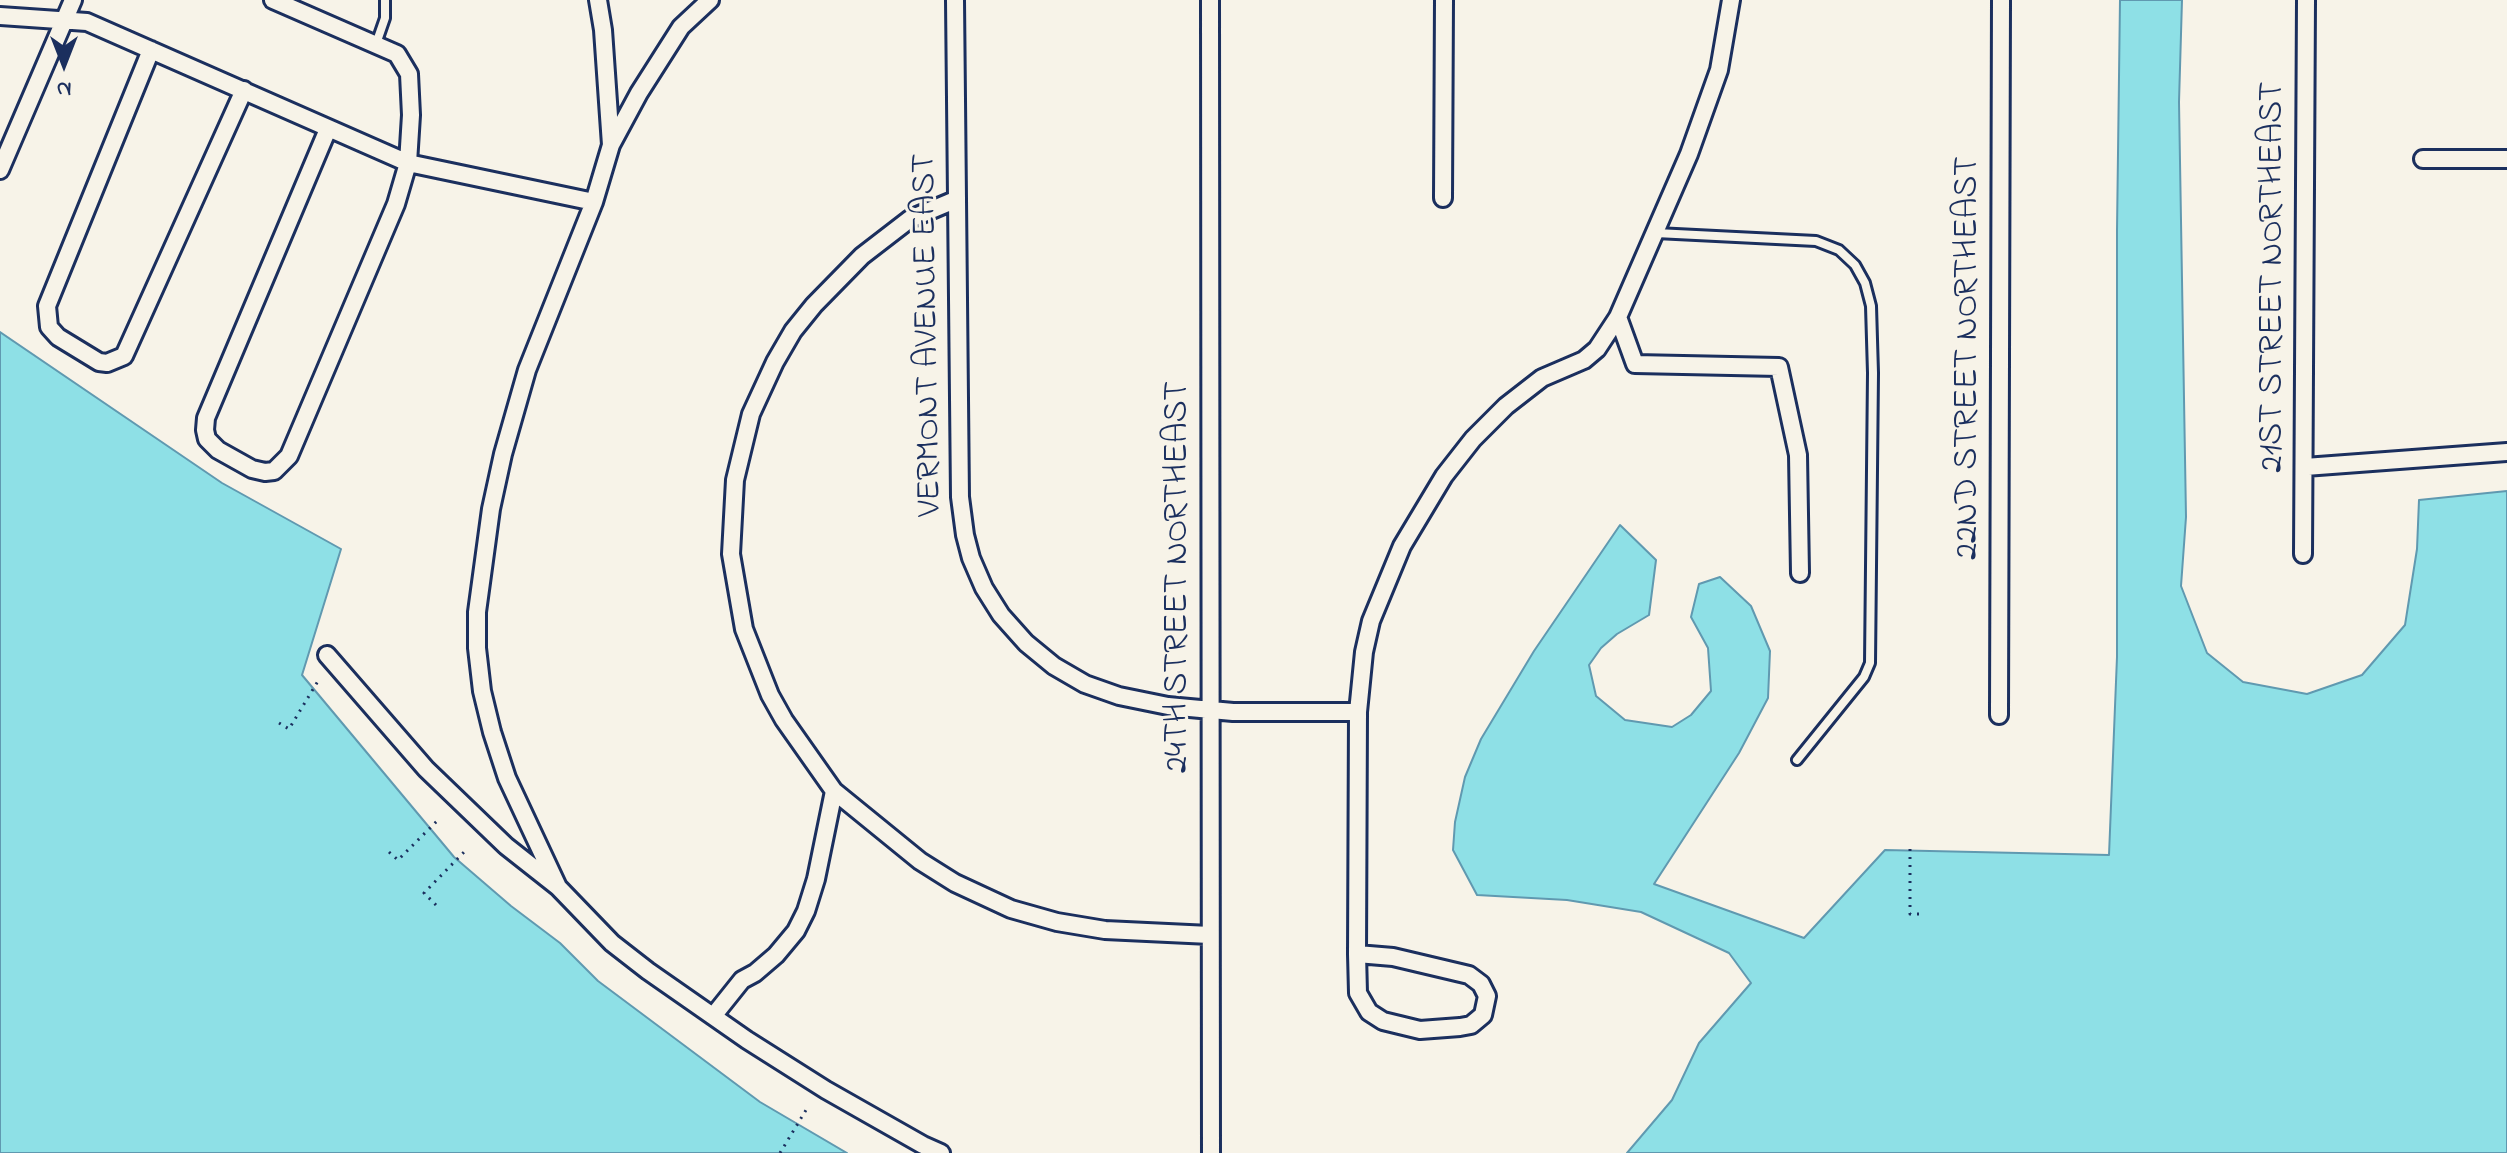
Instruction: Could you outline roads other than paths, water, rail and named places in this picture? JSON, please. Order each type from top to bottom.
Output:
[{"type":"street","points":[[0,170],[73,0]]},
{"type":"street","points":[[273,0],[397,54],[409,74],[411,115],[408,163],[396,204],[289,456],[274,471],[265,472],[252,469],[218,450],[207,439],[206,418],[328,129]]},
{"type":"street","points":[[598,0],[611,145]]},
{"type":"street","points":[[558,887],[522,814],[492,732],[482,691],[477,612],[491,509],[527,370],[594,202],[611,145],[639,93],[681,27],[710,0]]},
{"type":"street","name":"VERMONT AVENUE EAST","points":[[955,0],[960,497],[971,558],[984,588],[1001,615],[1026,643],[1054,666],[1085,684],[1119,696],[1168,706],[1233,712],[1358,712]]},
{"type":"street","name":"24TH STREET NORTHEAST","points":[[1210,0],[1211,1153]]},
{"type":"street","points":[[1443,198],[1444,0]]},
{"type":"street","points":[[1357,954],[1393,957],[1469,975],[1481,984],[1487,996],[1486,1008],[1477,1021],[1460,1027],[1428,1030],[1383,1021],[1369,1012],[1360,999],[1357,954],[1358,712],[1364,652],[1381,595],[1402,546],[1444,476],[1473,439],[1506,406],[1542,378],[1584,360],[1597,349],[1618,317],[1689,154],[1719,70],[1731,0]]},
{"type":"street","name":"22ND STREET NORTHEAST","points":[[1999,715],[2001,0]]},
{"type":"street","name":"21ST STREET NORTHEAST","points":[[2303,554],[2306,0]]},
{"type":"street","points":[[0,16],[87,22],[408,163],[594,202]]},
{"type":"street","points":[[151,50],[47,306],[49,327],[87,357],[107,363],[124,356],[244,90]]},
{"type":"street","points":[[2423,159],[2507,159]]},
{"type":"street","points":[[955,200],[910,219],[862,256],[814,305],[793,331],[775,362],[751,414],[735,480],[731,554],[744,629],[777,708],[834,791],[920,861],[955,883],[1011,909],[1057,922],[1105,930],[1210,935]]},
{"type":"street","points":[[1618,317],[1635,364],[1779,367],[1798,455],[1800,573]]},
{"type":"street","points":[[2305,467],[2507,452]]},
{"type":"street","points":[[327,655],[426,769],[506,846],[558,887],[612,943],[747,1040],[826,1090],[941,1153]]},
{"type":"street","points":[[714,1015],[742,980],[776,955],[796,931],[816,879],[834,791]]},
{"type":"lane","points":[[376,44],[385,18],[385,0]]},
{"type":"lane","points":[[1655,232],[1816,241],[1839,250],[1855,265],[1865,283],[1871,306],[1873,373],[1870,663],[1864,677],[1797,760]]},
{"type":"water","points":[[2120,0],[2182,0],[2179,102],[2186,517],[2181,586],[2207,653],[2243,682],[2307,694],[2362,675],[2405,625],[2417,549],[2419,500],[2507,491],[2507,1153],[1627,1153],[1672,1100],[1699,1043],[1751,983],[1729,953],[1641,912],[1567,900],[1477,895],[1453,850],[1455,822],[1465,777],[1481,739],[1534,651],[1620,525],[1656,560],[1649,615],[1617,634],[1601,648],[1589,665],[1596,696],[1625,720],[1672,727],[1691,715],[1711,691],[1708,648],[1691,617],[1699,584],[1720,577],[1751,606],[1770,651],[1768,698],[1739,753],[1654,884],[1804,938],[1885,850],[2109,855],[2117,657]]},
{"type":"water","points":[[0,332],[222,483],[341,549],[302,675],[454,857],[560,943],[598,981],[760,1102],[847,1153],[0,1153]]}]
